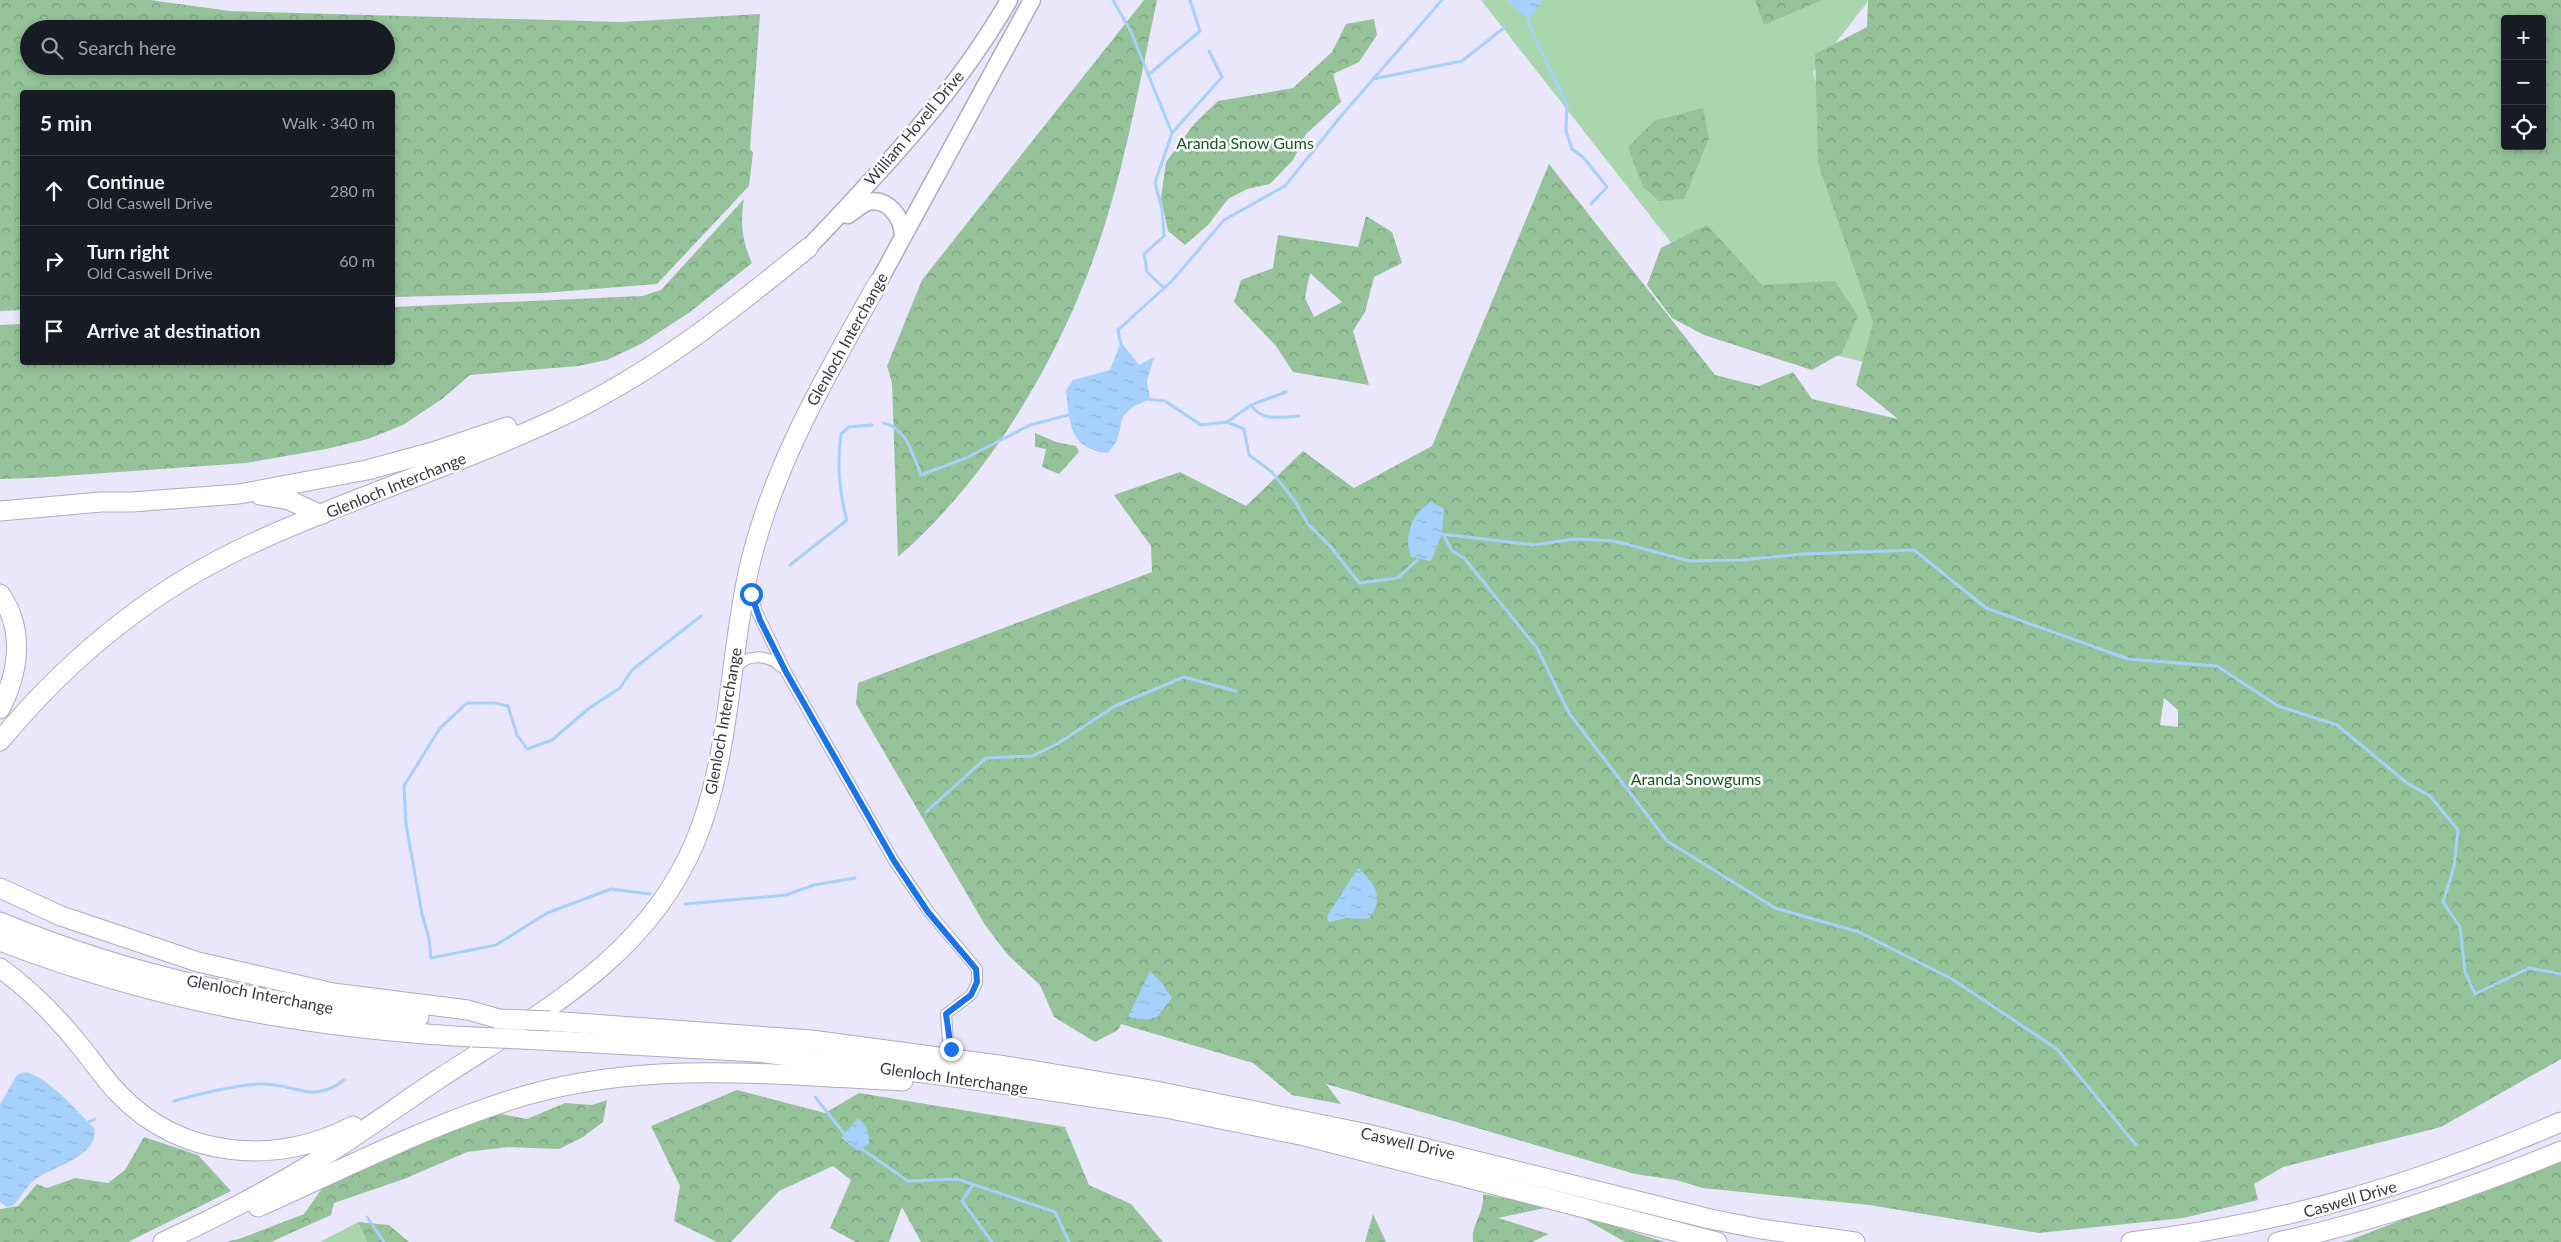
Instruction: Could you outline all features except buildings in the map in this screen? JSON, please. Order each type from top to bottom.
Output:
[{"type":"highway","name":"Glenloch Interchange","points":[[0,741],[64,671],[106,634],[152,600],[250,544],[560,417],[657,364],[703,333],[808,248]]},
{"type":"highway","name":"Glenloch Interchange","points":[[163,1242],[290,1177],[427,1087],[595,974],[633,938],[658,910],[686,863],[707,809],[748,573],[761,526],[779,474],[811,404],[878,283]]},
{"type":"highway","points":[[0,512],[101,502],[132,502],[239,494],[366,470],[486,434],[578,397],[703,333]]},
{"type":"highway","points":[[239,494],[282,498],[321,514]]},
{"type":"highway","points":[[0,594],[13,620],[17,644],[16,669],[0,709]]},
{"type":"highway","points":[[0,888],[61,916],[198,962],[333,993],[468,1010],[499,1019]]},
{"type":"highway","name":"Glenloch Interchange","points":[[0,922],[112,961],[199,984],[256,996],[387,1015],[550,1021],[762,1035],[958,1060]]},
{"type":"highway","name":"Glenloch Interchange","points":[[0,941],[106,978],[195,1002],[252,1014],[376,1031],[756,1052],[948,1076],[1216,1118],[1306,1136],[1401,1161]]},
{"type":"highway","points":[[0,968],[34,995],[56,1018],[126,1102],[156,1124],[201,1144],[242,1152],[299,1147],[337,1134],[427,1087]]},
{"type":"highway","name":"Caswell Drive","points":[[958,1060],[1101,1081],[1264,1111],[1453,1154],[1710,1220],[1761,1230],[1855,1242]]},
{"type":"highway","points":[[174,1242],[223,1223],[449,1122],[527,1095],[610,1079],[661,1074],[734,1074],[924,1082],[1057,1098],[1086,1097]]},
{"type":"highway","name":"Caswell Drive","points":[[2130,1242],[2221,1229],[2338,1203],[2424,1177],[2561,1122]]},
{"type":"highway","name":"Caswell Drive","points":[[2278,1242],[2322,1232],[2417,1205],[2561,1151]]},
{"type":"highway","name":"Caswell Drive","points":[[1401,1161],[1717,1242]]},
{"type":"main road","name":"William Hovell Drive","points":[[808,248],[921,123],[993,28],[1009,0]]},
{"type":"main road","name":"William Hovell Drive","points":[[904,236],[1032,0]]},
{"type":"main road","points":[[808,248],[860,206],[873,202],[883,204],[896,214],[902,224],[904,236]]},
{"type":"main road","name":"Glenloch Interchange","points":[[878,283],[904,236]]},
{"type":"street","points":[[748,573],[757,612],[786,672],[903,875],[928,912],[976,969],[977,982],[971,995],[946,1014],[949,1044],[958,1060]]},
{"type":"street","points":[[730,679],[738,665],[757,657],[772,660],[786,672]]},
{"type":"green space","points":[[0,0],[150,0],[230,11],[621,22],[760,14],[750,149],[753,153],[749,186],[657,284],[543,293],[395,297],[395,90],[20,90],[20,310],[0,311]]},
{"type":"green space","points":[[1144,0],[1157,0],[1140,85],[1105,224],[1071,315],[1049,360],[1024,404],[996,447],[966,487],[933,524],[898,557],[892,383],[887,366],[922,280]]},
{"type":"green space","points":[[1481,0],[1869,0],[1813,72],[1889,368],[1742,333]]},
{"type":"green space","points":[[1755,0],[1822,0],[1764,25]]},
{"type":"green space","name":"Aranda Snowgums","points":[[1868,0],[2561,0],[2561,1059],[2441,1127],[2283,1167],[2254,1184],[2258,1200],[2183,1218],[2039,1233],[1869,1205],[1703,1188],[1676,1180],[1635,1174],[1326,1084],[1341,1104],[1292,1095],[1253,1063],[1121,1024],[1118,1030],[1095,1042],[1054,1017],[1040,985],[1007,954],[985,925],[856,704],[858,683],[1152,572],[1151,546],[1114,495],[1180,472],[1246,506],[1303,451],[1354,488],[1432,446],[1549,164],[1715,375],[1759,386],[1793,372],[1812,399],[1898,419],[1856,385],[1873,323],[1818,163],[1815,54],[1867,27]],"holes":[[[2164,698],[2178,710],[2178,727],[2160,725]]]},
{"type":"green space","name":"Aranda Snow Gums","points":[[1374,19],[1377,35],[1359,62],[1333,74],[1341,102],[1306,134],[1293,160],[1270,184],[1247,189],[1228,199],[1208,225],[1185,245],[1168,231],[1161,198],[1166,162],[1194,124],[1218,101],[1293,88],[1332,52],[1346,24]]},
{"type":"green space","points":[[1703,108],[1709,138],[1684,199],[1659,201],[1643,187],[1628,147],[1654,121]]},
{"type":"green space","points":[[744,199],[743,232],[752,263],[690,312],[641,344],[607,360],[578,366],[470,375],[442,399],[403,425],[368,439],[326,449],[246,463],[0,479],[0,325],[20,324],[20,365],[395,365],[395,307],[642,296],[661,290]]},
{"type":"green space","points":[[1366,216],[1392,232],[1402,263],[1374,277],[1365,312],[1353,331],[1369,385],[1293,372],[1276,346],[1234,302],[1241,280],[1273,268],[1278,235],[1358,247]],"holes":[[[1310,273],[1342,302],[1314,317],[1305,298]]]},
{"type":"green space","points":[[1707,225],[1762,285],[1835,281],[1858,316],[1842,353],[1812,370],[1704,335],[1672,318],[1647,285],[1661,248]]},
{"type":"green space","points":[[1035,433],[1056,442],[1076,446],[1079,452],[1059,474],[1042,467],[1046,449],[1035,447]]},
{"type":"green space","points":[[737,1090],[825,1113],[859,1093],[1065,1127],[1089,1185],[1131,1204],[1163,1242],[921,1242],[902,1207],[889,1242],[856,1242],[830,1228],[851,1180],[833,1166],[779,1191],[731,1242],[717,1242],[674,1221],[680,1186],[651,1126]]},
{"type":"green space","points":[[607,1100],[603,1122],[583,1137],[559,1149],[508,1147],[467,1152],[404,1179],[334,1203],[331,1215],[271,1242],[227,1242],[304,1214],[323,1187],[458,1127],[500,1114],[527,1119],[565,1103],[592,1105]]},
{"type":"green space","points":[[144,1137],[198,1155],[231,1191],[128,1242],[0,1242],[0,1209],[18,1206],[37,1184],[47,1188],[75,1178],[108,1183],[125,1170]]},
{"type":"green space","points":[[2561,1158],[2561,1242],[2341,1242],[2350,1240]]},
{"type":"green space","points":[[1483,1194],[1549,1207],[1498,1218],[1549,1234],[1532,1242],[1473,1242],[1474,1229],[1482,1208]]},
{"type":"green space","points":[[1373,1214],[1386,1242],[1365,1242]]},
{"type":"green space","points":[[1576,1214],[1665,1242],[1625,1242]]},
{"type":"green space","points":[[358,1222],[367,1242],[320,1242]]},
{"type":"green space","points":[[358,1222],[389,1225],[409,1242],[367,1242]]},
{"type":"water","points":[[1506,0],[1543,0],[1532,16],[1521,14]]},
{"type":"water","points":[[1121,342],[1139,365],[1154,357],[1147,381],[1150,399],[1134,406],[1123,416],[1117,441],[1108,453],[1095,451],[1079,440],[1074,433],[1066,390],[1073,380],[1110,370]]},
{"type":"water","points":[[1431,502],[1444,509],[1442,534],[1431,561],[1411,557],[1408,542],[1414,519],[1424,506]]},
{"type":"water","points":[[1358,868],[1369,879],[1376,892],[1376,905],[1373,912],[1368,919],[1347,918],[1329,922],[1327,916]]},
{"type":"water","points":[[1150,971],[1161,982],[1172,998],[1157,1017],[1145,1020],[1128,1017]]},
{"type":"water","points":[[26,1072],[36,1076],[63,1096],[94,1128],[94,1138],[90,1146],[83,1153],[36,1179],[12,1206],[7,1207],[0,1202],[0,1104],[17,1075]]},
{"type":"water","points":[[858,1118],[867,1129],[869,1143],[862,1149],[857,1150],[841,1138]]},
{"type":"waterway","points":[[1113,0],[1131,32],[1172,133],[1155,183],[1162,209],[1164,236],[1144,254],[1147,272],[1164,288]]},
{"type":"waterway","points":[[1148,75],[1200,31],[1190,0]]},
{"type":"waterway","points":[[1121,345],[1118,330],[1172,281],[1224,220],[1285,186],[1342,115],[1442,0]]},
{"type":"waterway","points":[[1527,15],[1532,32],[1567,105],[1566,131],[1572,149],[1583,157],[1607,187],[1591,204]]},
{"type":"waterway","points":[[1373,79],[1462,61],[1505,27]]},
{"type":"waterway","points":[[1172,133],[1222,77],[1209,51]]},
{"type":"waterway","points":[[1227,422],[1251,405],[1286,392]]},
{"type":"waterway","points":[[1146,399],[1165,401],[1201,425],[1227,422],[1244,429],[1249,455],[1272,472],[1295,501],[1308,524],[1330,546],[1359,583],[1398,578],[1417,560]]},
{"type":"waterway","points":[[1251,405],[1255,410],[1266,416],[1299,416]]},
{"type":"waterway","points":[[883,423],[898,430],[903,436],[912,451],[921,475],[966,458],[1030,425],[1072,414]]},
{"type":"waterway","points":[[790,565],[847,520],[842,500],[840,478],[841,434],[849,427],[872,425]]},
{"type":"waterway","points":[[1442,534],[1534,545],[1574,539],[1614,541],[1690,561],[1914,550],[1986,608],[2128,659],[2217,666],[2278,706],[2337,725],[2407,783],[2430,796],[2458,830],[2454,867],[2443,902],[2460,927],[2465,972],[2475,994],[2529,968],[2561,974]]},
{"type":"waterway","points":[[1443,534],[1452,551],[1464,558],[1537,648],[1569,713],[1667,841],[1775,908],[1859,932],[1952,979],[2057,1049],[2136,1145]]},
{"type":"waterway","points":[[650,894],[611,889],[547,913],[496,945],[431,958],[429,938],[422,914],[406,824],[404,786],[440,728],[467,703],[495,703],[508,706],[517,735],[527,749],[552,740],[588,709],[620,688],[632,670],[701,616]]},
{"type":"waterway","points":[[926,812],[986,758],[1032,756],[1057,744],[1115,706],[1184,677],[1236,691]]},
{"type":"waterway","points":[[685,904],[786,895],[814,885],[855,878]]},
{"type":"waterway","points":[[174,1101],[216,1090],[259,1084],[272,1084],[303,1091],[322,1091],[332,1088],[344,1080]]},
{"type":"waterway","points":[[815,1097],[847,1137]]},
{"type":"waterway","points":[[84,1124],[95,1119]]},
{"type":"waterway","points":[[859,1147],[908,1181],[957,1179],[1055,1212],[1069,1242]]},
{"type":"waterway","points":[[973,1185],[962,1201],[992,1242]]},
{"type":"waterway","points":[[367,1217],[384,1242]]},
{"type":"route","points":[[751,594],[760,620],[786,672],[894,861],[928,912],[976,969],[978,977],[975,989],[965,1001],[946,1014],[948,1041],[951,1049]]}]
